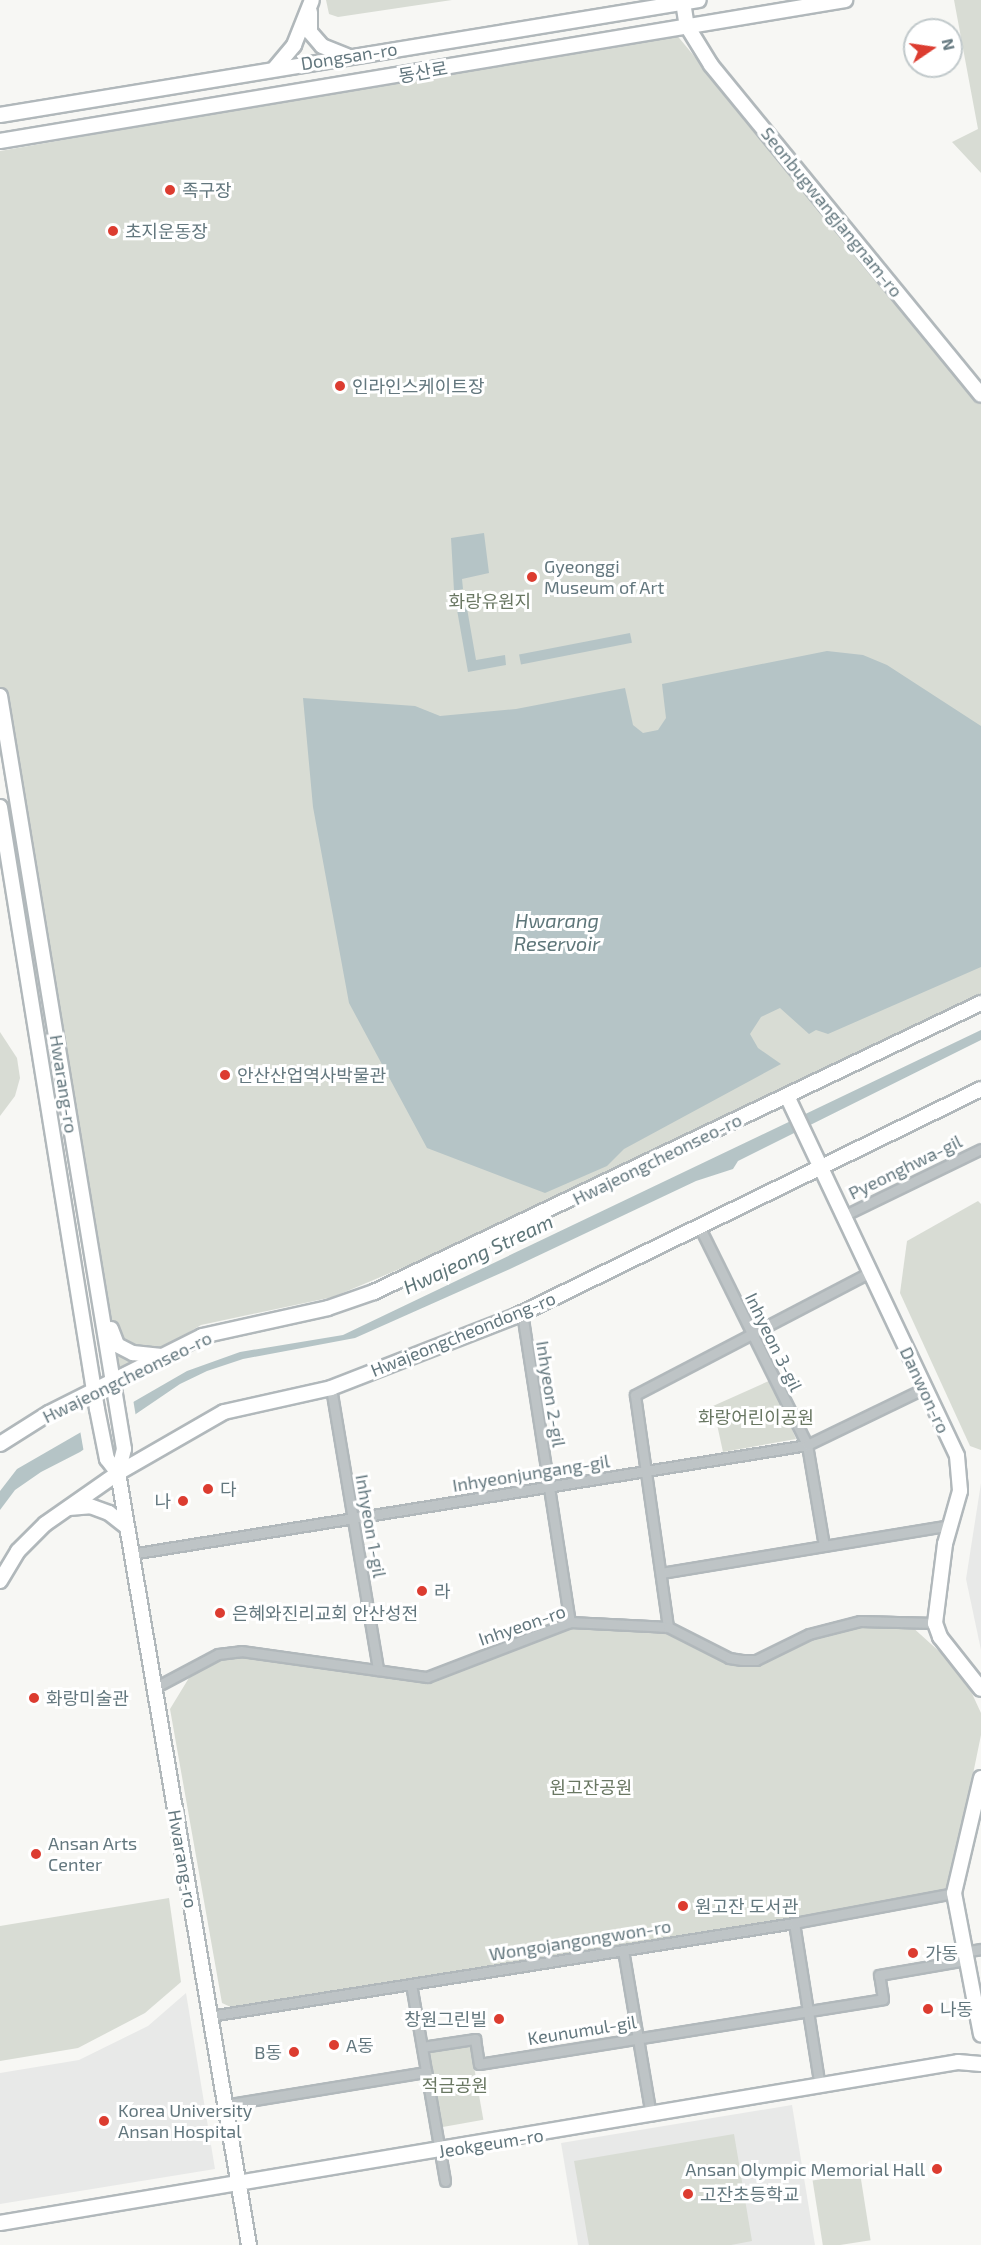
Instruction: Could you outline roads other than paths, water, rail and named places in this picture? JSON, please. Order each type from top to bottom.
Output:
[{"type":"street","name":"Dongsan-ro","points":[[0,115],[699,0]]},
{"type":"street","name":"동산로","points":[[0,141],[845,0]]},
{"type":"street","points":[[683,1],[687,26]]},
{"type":"street","points":[[311,2],[310,32],[322,46],[348,56]]},
{"type":"street","points":[[275,68],[294,45],[311,2]]},
{"type":"street","name":"Seonbugwangjangnam-ro","points":[[687,26],[711,65],[975,381],[981,395]]},
{"type":"street","points":[[0,147],[20,138]]},
{"type":"street","name":"Hwarang-ro","points":[[0,696],[114,1382],[124,1449],[118,1473],[131,1554],[249,2245]]},
{"type":"street","points":[[1,823],[21,824]]},
{"type":"street","name":"Hwarang-ro","points":[[1,823],[97,1409],[107,1459],[118,1473]]},
{"type":"street","name":"Hwajeongcheonseo-ro","points":[[0,1444],[49,1413],[95,1392],[202,1336],[328,1308],[374,1292],[788,1100],[981,1004]]},
{"type":"street","name":"Hwajeongcheondong-ro","points":[[0,1581],[18,1551],[66,1509],[118,1473],[225,1412],[331,1388],[522,1313],[981,1089]]},
{"type":"street","name":"Danwon-ro","points":[[788,1100],[957,1456],[960,1491],[951,1525],[935,1623]]},
{"type":"street","name":"Pyeonghwa-gil","points":[[843,1216],[981,1149]]},
{"type":"street","name":"Inhyeon 3-gil","points":[[699,1226],[807,1445],[824,1546]]},
{"type":"street","points":[[668,1627],[635,1395],[870,1272]]},
{"type":"street","points":[[100,1299],[117,1345],[133,1353],[164,1356]]},
{"type":"street","name":"Inhyeon 2-gil","points":[[522,1313],[570,1622]]},
{"type":"street","name":"Inhyeon 1-gil","points":[[331,1388],[378,1670]]},
{"type":"street","name":"Inhyeonjungang-gil","points":[[131,1554],[807,1445],[925,1388]]},
{"type":"street","points":[[66,1509],[90,1506],[109,1513],[127,1527]]},
{"type":"street","points":[[661,1573],[951,1525]]},
{"type":"street","name":"Inhyeon-ro","points":[[154,1688],[218,1654],[241,1651],[427,1677],[570,1622],[668,1627],[729,1658],[756,1660],[809,1634],[851,1623],[935,1623]]},
{"type":"street","points":[[935,1623],[940,1637],[981,1689]]},
{"type":"street","points":[[981,1778],[954,1893],[981,2034]]},
{"type":"street","name":"Wongojangongwon-ro","points":[[210,2016],[794,1923],[954,1893]]},
{"type":"street","points":[[794,1923],[820,2087]]},
{"type":"street","points":[[965,1956],[981,1949]]},
{"type":"street","points":[[623,1950],[651,2116]]},
{"type":"street","name":"Keunumul-gil","points":[[422,2047],[475,2039],[479,2064],[808,2009],[883,1999],[879,1975],[965,1956]]},
{"type":"street","points":[[411,1984],[445,2181]]},
{"type":"street","name":"Jeokgeum-ro","points":[[0,2223],[651,2116],[958,2062],[981,2064]]},
{"type":"street","points":[[224,2105],[426,2072]]},
{"type":"water","points":[[484,533],[489,573],[462,579],[463,589],[454,591],[451,538]]},
{"type":"water","points":[[464,591],[476,660],[505,655],[506,665],[468,672],[454,593]]},
{"type":"water","points":[[630,633],[632,643],[521,664],[519,655]]},
{"type":"water","name":"Hwarang Reservoir","points":[[827,651],[863,655],[887,665],[981,726],[981,967],[828,1034],[816,1030],[809,1034],[780,1008],[761,1017],[750,1034],[758,1048],[781,1064],[624,1149],[607,1166],[545,1193],[427,1148],[349,1003],[313,807],[303,698],[415,706],[440,716],[516,709],[625,688],[633,725],[643,733],[658,730],[666,718],[662,684]]},
{"type":"water","points":[[981,1030],[981,1040],[738,1161],[733,1169],[696,1181],[510,1269],[355,1338],[243,1359],[207,1371],[180,1384],[80,1452],[41,1472],[15,1490],[0,1510],[0,1491],[17,1469],[187,1371],[240,1352],[343,1335]]},
{"type":"place","name":"족구장","points":[[170,190]]},
{"type":"place","name":"초지운동장","points":[[113,231]]},
{"type":"place","name":"인라인스케이트장","points":[[340,386]]},
{"type":"place","name":"Gyeonggi Museum of Art","points":[[532,577]]},
{"type":"place","name":"안산산업역사박물관","points":[[225,1075]]},
{"type":"place","name":"다","points":[[208,1489]]},
{"type":"place","name":"나","points":[[183,1501]]},
{"type":"place","name":"라","points":[[422,1591]]},
{"type":"place","name":"은혜와진리교회 안산성전","points":[[220,1613]]},
{"type":"place","name":"화랑미술관","points":[[34,1698]]},
{"type":"place","name":"Ansan Arts Center","points":[[36,1854]]},
{"type":"place","name":"원고잔 도서관","points":[[683,1906]]},
{"type":"place","name":"가동","points":[[913,1953]]},
{"type":"place","name":"나동","points":[[928,2009]]},
{"type":"place","name":"창원그린빌","points":[[499,2019]]},
{"type":"place","name":"A동","points":[[334,2045]]},
{"type":"place","name":"B동","points":[[294,2052]]},
{"type":"place","name":"Korea University Ansan Hospital","points":[[104,2121]]},
{"type":"place","name":"Ansan Olympic Memorial Hall","points":[[937,2169]]},
{"type":"place","name":"고잔초등학교","points":[[688,2194]]},
{"type":"park label","name":"화랑유원지","points":[[490,601]]},
{"type":"park label","name":"화랑어린이공원","points":[[756,1417]]},
{"type":"park label","name":"원고잔공원","points":[[591,1787]]},
{"type":"park label","name":"적금공원","points":[[455,2085]]},
{"type":"water label","name":"Hwajeong Stream","points":[[478,1254]]}]
